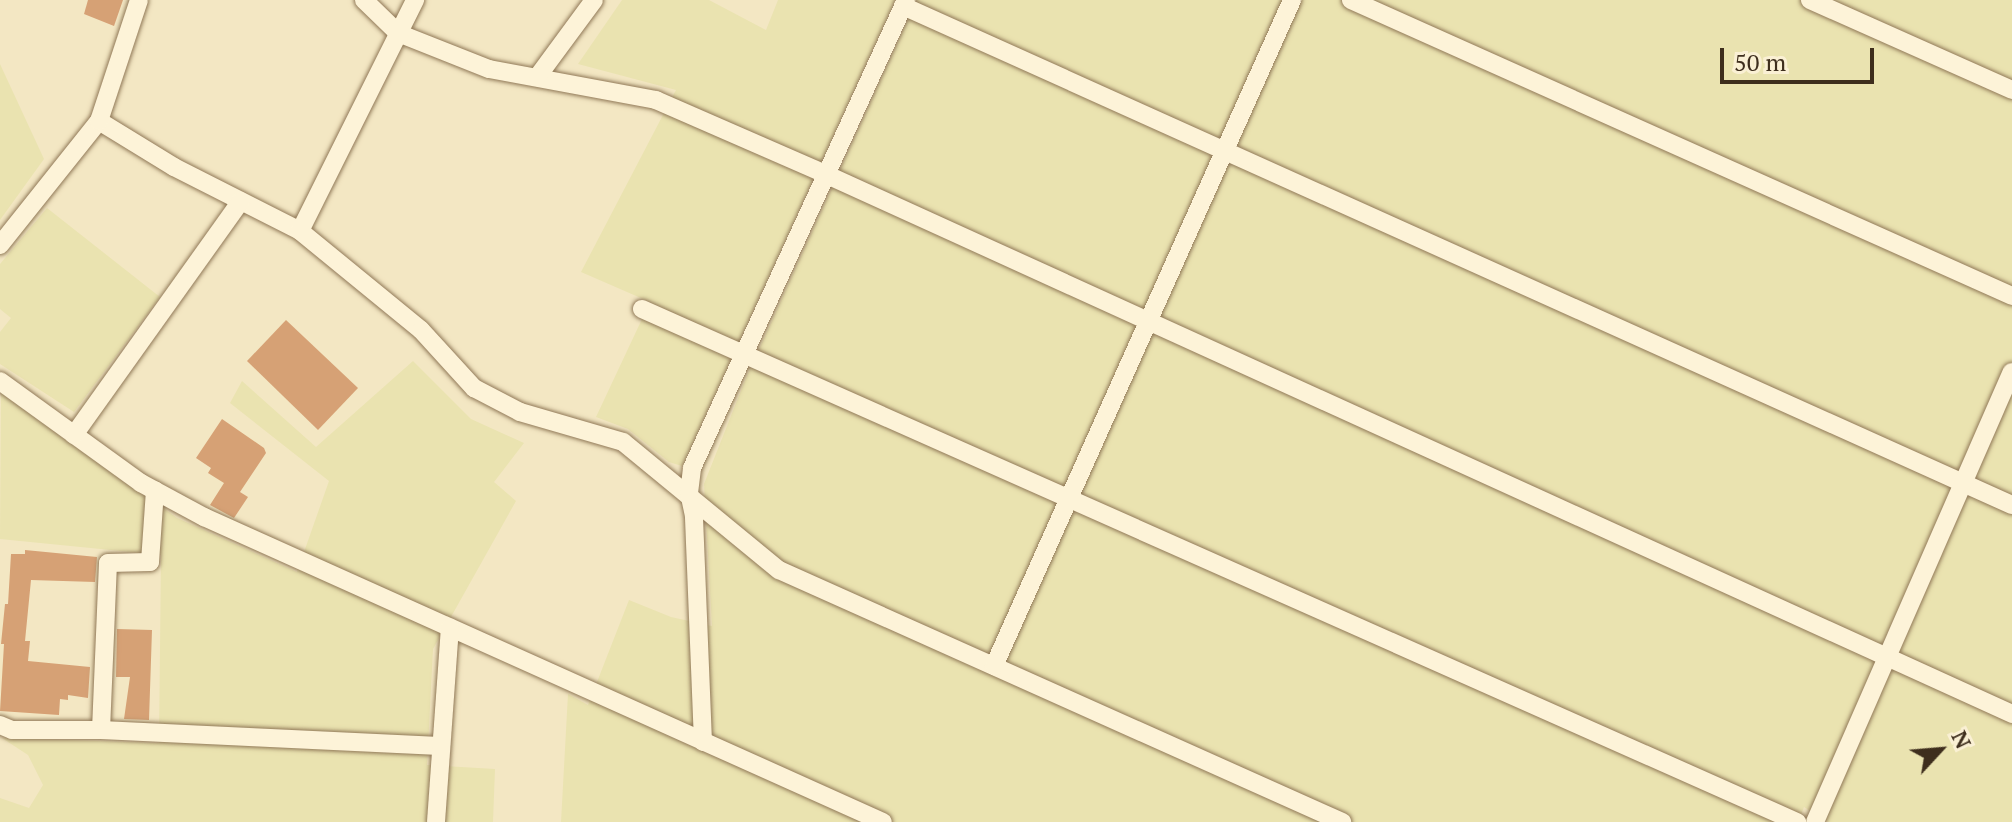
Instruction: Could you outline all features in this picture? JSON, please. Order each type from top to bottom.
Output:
[{"type":"street","points":[[0,245],[99,121],[139,0]]},
{"type":"street","points":[[364,0],[398,33],[489,69],[656,100],[1147,319],[2012,714]]},
{"type":"street","points":[[300,231],[353,130],[415,0]]},
{"type":"street","points":[[538,76],[594,0]]},
{"type":"street","points":[[994,666],[1292,0]]},
{"type":"street","points":[[1351,0],[2012,296]]},
{"type":"street","points":[[1810,0],[2012,90]]},
{"type":"street","points":[[703,742],[694,516],[689,493],[692,468],[905,3],[1224,151],[2012,505]]},
{"type":"street","points":[[99,121],[174,167],[300,231],[421,330],[474,388],[520,412],[623,442],[689,493],[779,570],[1342,822]]},
{"type":"street","points":[[74,435],[241,201]]},
{"type":"street","points":[[642,309],[1069,496],[1797,822]]},
{"type":"street","points":[[1815,822],[2012,372]]},
{"type":"street","points":[[0,381],[155,490],[204,517],[883,822]]},
{"type":"street","points":[[101,730],[108,563],[150,562],[155,490]]},
{"type":"street","points":[[436,822],[450,628]]},
{"type":"street","points":[[0,725],[12,730],[101,730],[440,746]]},
{"type":"shaded area","points":[[622,0],[709,0],[766,30],[778,0],[895,0],[682,466],[669,462],[628,429],[596,417],[650,302],[581,272],[676,90],[578,64]]},
{"type":"shaded area","points":[[917,0],[2012,0],[2012,822],[1828,822],[1804,807],[1798,822],[561,822],[568,694],[588,705],[629,600],[671,617],[712,626],[704,484],[746,378]]},
{"type":"shaded area","points":[[0,64],[44,159],[0,220]]},
{"type":"shaded area","points":[[47,208],[160,297],[74,412],[0,364],[0,332],[11,318],[0,309],[0,264]]},
{"type":"shaded area","points":[[413,361],[471,419],[524,443],[494,482],[516,501],[433,649],[427,765],[495,769],[493,822],[0,822],[0,798],[29,808],[43,785],[28,755],[2,738],[159,743],[161,555],[0,539],[1,392],[177,518],[297,572],[329,481],[230,403],[242,381],[316,447]]},
{"type":"building","points":[[88,0],[123,0],[114,26],[84,14]]},
{"type":"building","points":[[286,320],[358,388],[318,430],[247,361]]},
{"type":"building","points":[[222,419],[264,448],[266,453],[240,492],[248,497],[234,518],[210,505],[224,483],[208,473],[211,468],[196,458]]},
{"type":"building","points":[[25,550],[97,557],[95,582],[31,580],[25,641],[30,641],[28,661],[90,667],[88,698],[68,695],[68,700],[60,699],[59,715],[0,711],[4,644],[1,644],[5,604],[8,604],[11,554],[25,554]]},
{"type":"building","points":[[117,629],[152,630],[149,720],[124,719],[130,677],[116,677]]}]
